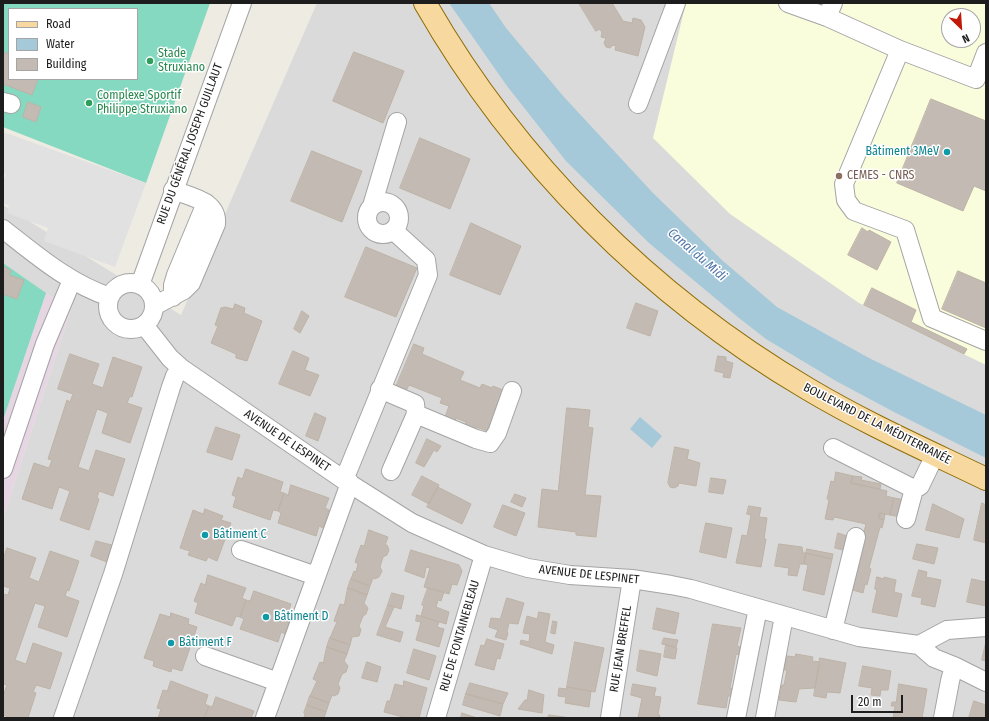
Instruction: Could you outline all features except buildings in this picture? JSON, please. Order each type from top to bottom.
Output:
[{"type":"main road","name":"BOULEVARD DE LA MÉDITERRANÉE","points":[[425,3],[468,73],[535,160],[608,238],[647,273],[717,329],[808,389],[855,415],[986,479]]},
{"type":"street","name":"RUE DU GÉNÉRAL JOSEPH GUILLAUT","points":[[140,285],[242,3]]},
{"type":"street","points":[[638,104],[676,3]]},
{"type":"street","points":[[788,3],[830,10],[900,50],[976,79],[986,53]]},
{"type":"street","points":[[900,50],[844,184],[846,200],[854,211],[905,230],[932,318],[986,341]]},
{"type":"street","points":[[372,206],[397,122]]},
{"type":"street","points":[[154,306],[173,297],[184,290],[191,283],[216,224],[217,218],[215,211],[206,203],[174,190]]},
{"type":"street","points":[[387,202],[396,207],[399,212],[400,222],[394,231],[384,235],[373,231],[367,222],[368,211],[372,206],[376,203],[387,202]]},
{"type":"street","points":[[3,229],[72,280],[110,297]]},
{"type":"street","points":[[265,718],[316,576],[347,481],[380,389],[428,275],[426,260],[394,231]]},
{"type":"street","points":[[3,469],[45,344],[72,280]]},
{"type":"street","points":[[134,283],[140,285],[144,287],[151,296],[154,306],[153,313],[144,325],[131,329],[118,325],[113,320],[108,309],[110,297],[113,292],[122,285],[134,283]]},
{"type":"street","name":"AVENUE DE LESPINET","points":[[144,325],[160,346],[182,368],[347,481],[412,523],[484,555],[528,568],[570,575],[632,580],[685,588],[869,639],[919,645]]},
{"type":"street","points":[[63,718],[113,574],[171,386],[175,376],[182,368]]},
{"type":"street","points":[[380,389],[415,404],[416,414],[391,471]]},
{"type":"street","points":[[416,414],[476,439],[490,442],[497,432],[512,391]]},
{"type":"street","points":[[833,448],[914,489]]},
{"type":"street","points":[[906,519],[914,489],[920,486],[935,455]]},
{"type":"street","points":[[833,630],[856,537]]},
{"type":"street","points":[[241,550],[316,576]]},
{"type":"street","name":"RUE DE FONTAINEBLEAU","points":[[436,718],[484,555]]},
{"type":"street","name":"RUE JEAN BREFFEL","points":[[610,718],[632,580]]},
{"type":"street","points":[[736,718],[758,608]]},
{"type":"street","points":[[765,718],[784,616]]},
{"type":"street","points":[[986,627],[947,630],[919,645],[934,658],[986,682]]},
{"type":"street","points":[[205,656],[278,682]]},
{"type":"street","points":[[944,718],[954,666]]},
{"type":"shaded area","points":[[317,3],[986,3],[986,718],[3,718],[3,519],[71,309],[46,293],[3,420],[3,205],[181,315]]},
{"type":"shaded area","name":"CEMES - CNRS","points":[[686,3],[986,3],[986,365],[859,303],[730,214],[653,138]]},
{"type":"shaded area","points":[[3,132],[146,183],[115,267],[44,241],[48,228],[7,213],[9,206],[3,203],[3,182],[6,174],[3,173]]},
{"type":"shaded area","points":[[46,293],[71,309],[3,519],[3,420]]},
{"type":"green space","name":"Complexe Sportif Philippe Struxiano","points":[[3,3],[210,3],[146,183],[3,127]]},
{"type":"green space","points":[[3,263],[46,293],[3,420]]},
{"type":"water","name":"Canal du Midi","points":[[449,3],[489,3],[506,28],[564,97],[653,193],[723,261],[777,307],[869,358],[986,415],[986,458],[836,381],[766,339],[649,243],[566,161],[507,86]]},
{"type":"water","points":[[640,417],[662,436],[652,448],[630,429]]},
{"type":"place","name":"Stade Struxiano","points":[[150,61]]},
{"type":"place","name":"Complexe Sportif Philippe Struxiano","points":[[89,103]]},
{"type":"place","name":"Bâtiment 3MeV","points":[[947,152]]},
{"type":"place","name":"CEMES - CNRS","points":[[839,176]]},
{"type":"place","name":"Bâtiment C","points":[[205,535]]},
{"type":"place","name":"Bâtiment D","points":[[266,617]]},
{"type":"place","name":"Bâtiment F","points":[[171,643]]}]
